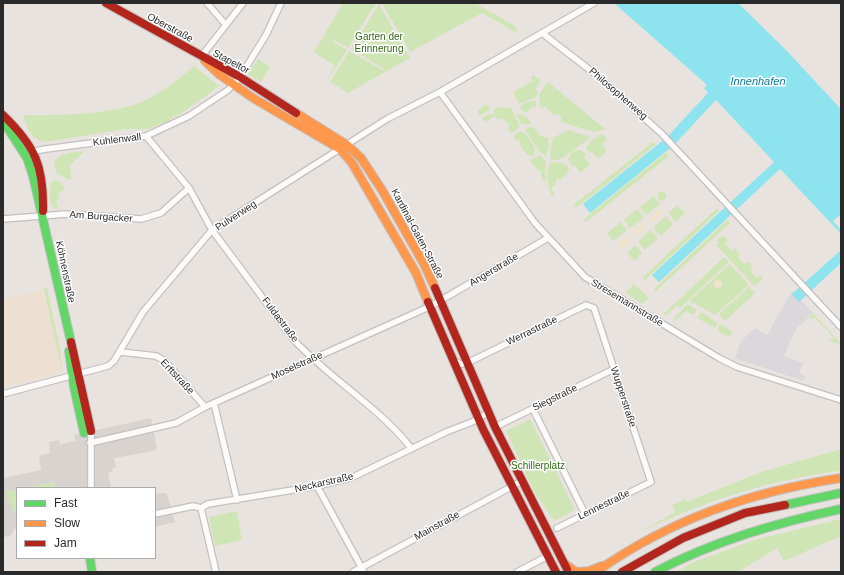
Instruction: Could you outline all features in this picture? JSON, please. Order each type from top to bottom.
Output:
[{"type":"main road","name":"Oberstraße","points":[[106,3],[202,58]]},
{"type":"main road","name":"Stapeltor","points":[[202,58],[240,77],[344,147]]},
{"type":"main road","name":"Stapeltor","points":[[202,58],[234,84],[344,147]]},
{"type":"main road","points":[[3,115],[27,139],[35,151]]},
{"type":"main road","name":"Köhnenstraße","points":[[3,121],[27,158],[43,216],[88,432]]},
{"type":"main road","name":"Kardinal-Galen-Straße","points":[[344,147],[360,158],[382,190],[424,264],[495,427],[569,572]]},
{"type":"main road","name":"Kardinal-Galen-Straße","points":[[344,147],[416,273],[479,418],[511,486],[556,572]]},
{"type":"main road","name":"Köhnenstraße","points":[[35,151],[41,171],[44,194],[43,216]]},
{"type":"main road","points":[[596,572],[603,566],[662,532],[718,508],[764,494],[815,482],[841,478]]},
{"type":"main road","points":[[622,572],[683,538],[745,513],[841,493]]},
{"type":"main road","points":[[655,572],[692,553],[751,531],[841,509]]},
{"type":"main road","points":[[86,572],[87,559]]},
{"type":"main road","points":[[90,559],[92,572]]},
{"type":"main road","points":[[565,564],[576,572],[603,566]]},
{"type":"street","points":[[207,3],[226,25]]},
{"type":"street","points":[[202,58],[243,3]]},
{"type":"street","name":"Kuhlenwall","points":[[35,151],[146,136],[189,116],[228,90],[240,77],[266,35],[281,3]]},
{"type":"street","points":[[344,147],[387,119],[440,92],[594,3]]},
{"type":"street","name":"Philosophenweg","points":[[542,33],[620,96],[665,137],[841,327]]},
{"type":"street","name":"Stresemannstraße","points":[[440,92],[534,223],[585,277],[715,356],[737,367],[841,400]]},
{"type":"street","name":"Fuldastraße","points":[[146,136],[189,188],[212,230],[294,340],[313,359],[399,433],[411,448]]},
{"type":"street","name":"Pulverweg","points":[[3,394],[76,376],[108,366],[114,362],[143,312],[212,230],[344,147]]},
{"type":"street","points":[[27,158],[35,151]]},
{"type":"street","name":"Am Burgacker","points":[[3,219],[66,214],[141,219],[161,213],[189,188]]},
{"type":"street","name":"Angerstraße","points":[[440,301],[548,238]]},
{"type":"street","name":"Moselstraße","points":[[90,443],[176,423],[205,407],[440,301]]},
{"type":"street","name":"Werrastraße","points":[[467,363],[586,305],[591,305],[596,311]]},
{"type":"street","name":"Wupperstraße","points":[[596,311],[650,482]]},
{"type":"street","name":"Erftstraße","points":[[121,352],[156,356],[165,361],[205,407]]},
{"type":"street","points":[[454,361],[461,364],[467,363]]},
{"type":"street","name":"Siegstraße","points":[[495,427],[614,369]]},
{"type":"street","points":[[214,403],[237,500]]},
{"type":"street","points":[[533,409],[585,514]]},
{"type":"street","name":"Neckarstraße","points":[[156,514],[193,506],[201,508],[208,504],[317,486],[353,477],[489,412]]},
{"type":"street","points":[[88,432],[92,460],[92,487]]},
{"type":"street","name":"Mainstraße","points":[[353,572],[362,570],[522,481]]},
{"type":"street","name":"Lennestraße","points":[[557,528],[650,482]]},
{"type":"street","points":[[317,486],[362,570]]},
{"type":"street","points":[[201,508],[216,572]]},
{"type":"street","points":[[517,572],[548,556]]},
{"type":"shaded area","points":[[47,288],[63,368],[57,374],[3,388],[3,295],[4,299]]},
{"type":"shaded area","points":[[792,291],[813,313],[796,329],[784,356],[803,363],[799,373],[805,376],[803,381],[735,358],[741,341],[755,328],[767,335]]},
{"type":"shaded area","points":[[151,418],[157,448],[154,451],[114,458],[116,467],[112,468],[113,471],[108,473],[111,487],[55,487],[54,482],[34,487],[16,487],[16,490],[5,492],[16,516],[16,527],[10,536],[3,537],[3,478],[41,470],[39,457],[50,453],[49,442],[59,440],[60,445],[75,442],[74,435]]},
{"type":"shaded area","points":[[156,494],[167,494],[175,522],[156,527]]},
{"type":"green space","name":"Garten der Erinnerung","points":[[343,3],[376,3],[348,48],[334,40],[333,42],[347,50],[319,94],[335,66],[314,52]]},
{"type":"green space","name":"Garten der Erinnerung","points":[[382,3],[475,3],[515,26],[518,32],[517,33],[482,13],[410,52]]},
{"type":"green space","name":"Garten der Erinnerung","points":[[379,4],[410,58],[348,93],[330,82],[349,51],[383,70],[384,69],[351,49]]},
{"type":"green space","points":[[258,59],[270,67],[261,82],[248,74]]},
{"type":"green space","points":[[194,66],[219,86],[178,115],[151,128],[124,129],[44,142],[32,135],[24,119],[23,115],[86,113],[134,105],[159,93]]},
{"type":"green space","points":[[533,75],[541,81],[535,89],[538,91],[536,97],[519,104],[513,92],[533,81],[531,77]]},
{"type":"green space","points":[[548,82],[605,129],[594,132],[561,122],[561,117],[558,114],[553,115],[546,107],[540,108],[539,94]]},
{"type":"green space","points":[[530,101],[536,101],[536,108],[532,107],[526,113],[520,109],[521,105]]},
{"type":"green space","points":[[487,104],[490,109],[480,116],[477,111]]},
{"type":"green space","points":[[499,107],[511,108],[520,126],[511,134],[508,128],[510,126],[502,118],[498,120],[495,116],[485,122],[482,118],[490,113],[492,115],[495,114],[493,110]]},
{"type":"green space","points":[[520,114],[528,118],[532,124],[522,124],[516,115]]},
{"type":"green space","points":[[534,127],[539,135],[548,138],[549,147],[546,156],[540,152],[525,130],[526,128]]},
{"type":"green space","points":[[568,130],[591,137],[563,158],[551,161],[550,151],[553,138]]},
{"type":"green space","points":[[520,131],[528,137],[533,144],[535,154],[531,157],[529,154],[527,155],[519,144],[521,142],[519,140],[517,141],[513,136]]},
{"type":"green space","points":[[601,134],[605,136],[607,140],[602,144],[607,151],[598,159],[592,152],[589,153],[586,148],[592,140]]},
{"type":"green space","points":[[653,142],[656,144],[576,208],[573,205]]},
{"type":"green space","points":[[580,150],[587,155],[584,157],[590,164],[580,173],[575,165],[572,167],[568,159],[573,151]]},
{"type":"green space","points":[[85,151],[69,166],[71,171],[71,180],[57,174],[54,164],[59,157],[67,153]]},
{"type":"green space","points":[[666,153],[669,156],[586,222],[584,219]]},
{"type":"green space","points":[[540,155],[546,162],[545,183],[540,175],[542,174],[540,170],[538,171],[530,160]]},
{"type":"green space","points":[[560,162],[565,164],[570,169],[567,171],[568,173],[560,180],[558,178],[556,180],[556,183],[551,188],[555,196],[553,197],[548,181],[548,167],[550,163]]},
{"type":"green space","points":[[56,180],[62,183],[65,190],[58,193],[60,199],[56,200],[58,209],[53,207],[50,200],[50,187],[53,181]]},
{"type":"green space","points":[[662,191],[667,196],[662,201],[657,196]]},
{"type":"green space","points":[[654,196],[660,204],[646,215],[640,207]]},
{"type":"green space","points":[[677,205],[685,213],[676,222],[669,213]]},
{"type":"green space","points":[[717,208],[719,211],[645,280],[643,277]]},
{"type":"green space","points":[[637,209],[644,217],[630,228],[624,220]]},
{"type":"green space","points":[[666,216],[673,224],[661,236],[653,228]]},
{"type":"green space","points":[[727,220],[730,223],[656,291],[654,289]]},
{"type":"green space","points":[[621,222],[627,230],[613,241],[607,233]]},
{"type":"green space","points":[[650,230],[658,238],[645,250],[638,242]]},
{"type":"green space","points":[[723,235],[728,240],[725,243],[732,251],[735,248],[740,254],[738,257],[744,264],[748,262],[753,267],[750,270],[757,278],[760,275],[763,278],[754,286],[716,245],[719,242],[717,240]]},
{"type":"green space","points":[[635,245],[642,253],[634,261],[627,253]]},
{"type":"green space","points":[[724,257],[729,262],[680,308],[677,305],[666,316],[662,313],[666,312]]},
{"type":"green space","points":[[730,264],[749,285],[715,315],[694,303],[691,304],[692,301],[688,302]]},
{"type":"green space","points":[[634,284],[649,298],[643,304],[625,293]]},
{"type":"green space","points":[[749,287],[755,293],[725,321],[719,314]]},
{"type":"green space","points":[[47,288],[60,349],[62,371],[44,289]]},
{"type":"green space","points":[[687,304],[697,310],[694,315],[686,311],[675,321],[673,320]]},
{"type":"green space","points":[[701,312],[718,323],[715,328],[697,318]]},
{"type":"green space","points":[[813,313],[841,344],[828,341],[834,338],[815,318],[809,319]]},
{"type":"green space","points":[[720,324],[733,332],[728,337],[717,330]]},
{"type":"green space","name":"Schillerplatz","points":[[530,419],[575,510],[554,521],[534,491],[506,431]]},
{"type":"green space","points":[[841,449],[841,471],[781,481],[719,499],[679,514],[640,532],[675,512],[672,505],[685,499],[686,502],[761,472]]},
{"type":"green space","points":[[54,482],[55,487],[34,487]]},
{"type":"green space","points":[[16,490],[16,518],[5,492]]},
{"type":"green space","points":[[237,511],[242,540],[215,546],[209,517]]},
{"type":"green space","points":[[841,519],[841,536],[784,561],[777,548],[738,572],[676,572],[694,562],[754,540]]},
{"type":"sand","points":[[660,209],[663,213],[652,223],[649,218]]},
{"type":"sand","points":[[644,222],[648,227],[636,236],[632,231]]},
{"type":"sand","points":[[627,235],[632,241],[624,249],[618,243]]},
{"type":"sand","points":[[716,280],[720,280],[722,284],[720,288],[716,288],[714,286],[714,282]]},
{"type":"water","name":"Innenhafen","points":[[614,3],[738,3],[784,48],[841,109],[841,234],[780,169],[659,282],[652,275],[774,162],[716,100],[674,145],[590,213],[583,204],[666,138],[708,93],[704,88],[707,85]]},
{"type":"water","points":[[841,250],[841,263],[799,302],[792,294]]},
{"type":"pier","points":[[841,214],[841,230],[833,221]]},
{"type":"traffic: fast","points":[[3,121],[27,158],[33,176],[71,342]]},
{"type":"traffic: fast","points":[[69,351],[74,387],[84,433]]},
{"type":"traffic: fast","points":[[785,505],[841,493]]},
{"type":"traffic: fast","points":[[655,572],[700,551],[746,534],[793,520],[841,509]]},
{"type":"traffic: fast","points":[[90,559],[92,572]]},
{"type":"traffic: slow","points":[[205,61],[220,75],[253,98],[340,149],[352,163],[416,273],[428,302]]},
{"type":"traffic: slow","points":[[296,113],[347,145],[361,158],[382,190],[424,264],[435,288]]},
{"type":"traffic: slow","points":[[596,572],[624,553],[653,537],[712,510],[775,491],[841,478]]},
{"type":"traffic: slow","points":[[565,564],[576,572],[589,571],[602,566]]},
{"type":"traffic: jam","points":[[106,3],[240,77],[296,113]]},
{"type":"traffic: jam","points":[[3,115],[23,137],[35,158],[42,181],[43,211]]},
{"type":"traffic: jam","points":[[435,288],[495,427],[567,569]]},
{"type":"traffic: jam","points":[[428,302],[483,429],[556,572]]},
{"type":"traffic: jam","points":[[71,342],[91,431]]},
{"type":"traffic: jam","points":[[622,572],[683,538],[745,513],[785,505]]}]
